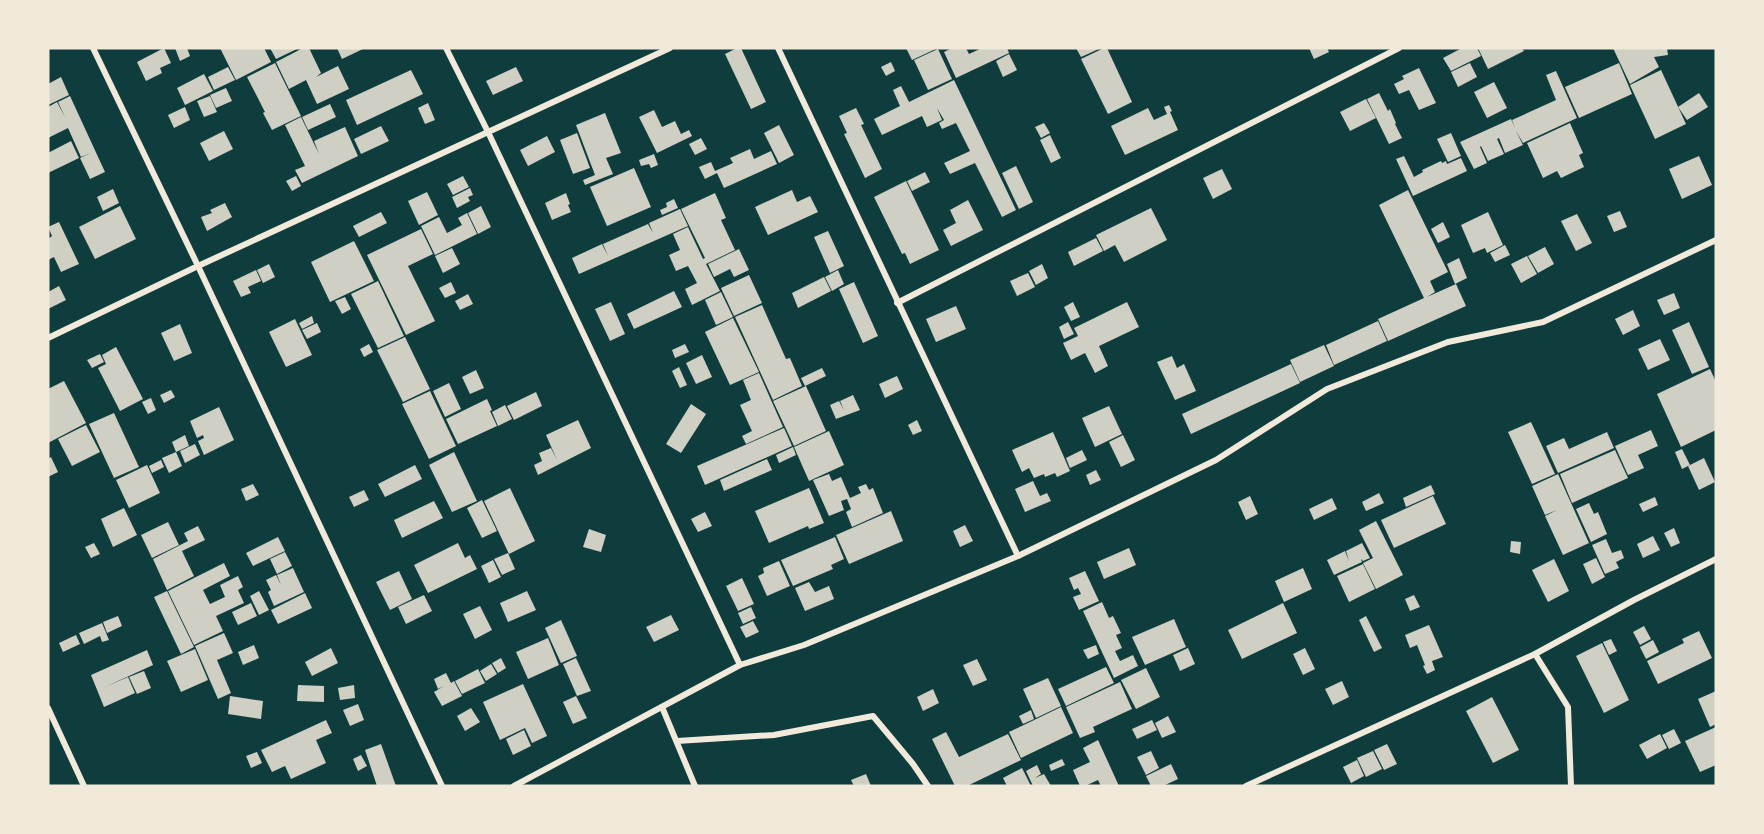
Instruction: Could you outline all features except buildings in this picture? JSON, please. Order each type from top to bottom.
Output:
[{"type":"street","points":[[93,48],[442,786]]},
{"type":"street","points":[[446,48],[489,132],[588,347],[740,665]]},
{"type":"street","points":[[48,338],[198,266],[670,48]]},
{"type":"street","points":[[778,48],[1018,556]]},
{"type":"street","points":[[897,303],[1399,48]]},
{"type":"street","points":[[514,786],[740,665],[804,645],[1018,556],[1216,460],[1327,389],[1448,342],[1543,322],[1716,240]]},
{"type":"street","points":[[1246,786],[1535,654],[1634,600],[1716,560]]},
{"type":"street","points":[[1535,654],[1568,707],[1571,786]]},
{"type":"street","points":[[662,707],[695,786]]},
{"type":"street","points":[[48,708],[84,786]]},
{"type":"street","points":[[677,741],[774,735],[873,716],[928,786]]}]
